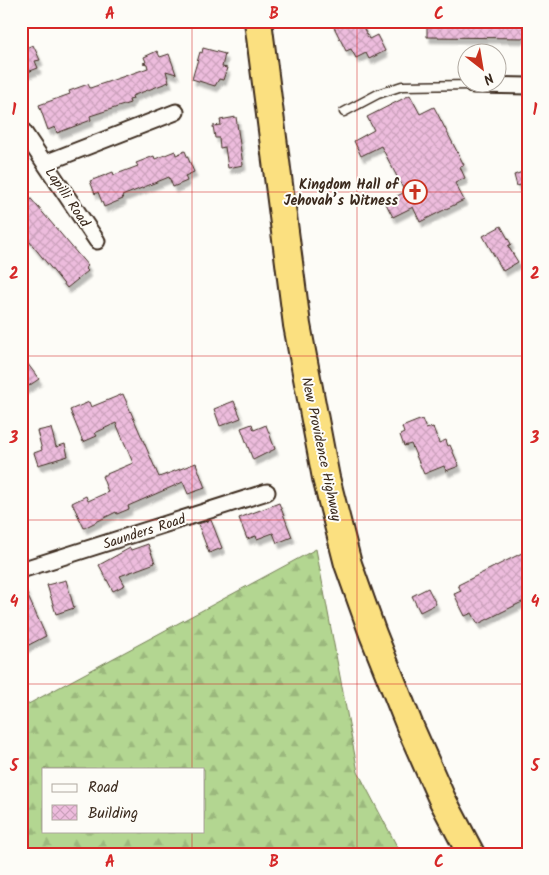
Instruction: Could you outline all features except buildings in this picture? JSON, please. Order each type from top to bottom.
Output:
[{"type":"highway","name":"New Providence Highway","points":[[258,21],[297,325],[326,478],[338,526],[348,564],[373,634],[411,729],[442,799],[471,854]]},
{"type":"street","points":[[506,86],[528,86]]},
{"type":"street","points":[[45,163],[176,112]]},
{"type":"street","name":"Lapilli Road","points":[[21,128],[97,240]]},
{"type":"street","name":"Saunders Road","points":[[21,570],[267,492]]},
{"type":"lane","points":[[344,112],[390,89],[402,86],[456,85]]},
{"type":"green space","points":[[316,549],[358,772],[401,854],[21,854],[21,708]]},
{"type":"place","name":"Kingdom Hall of Jehovah’s Witness","points":[[415,192]]}]
